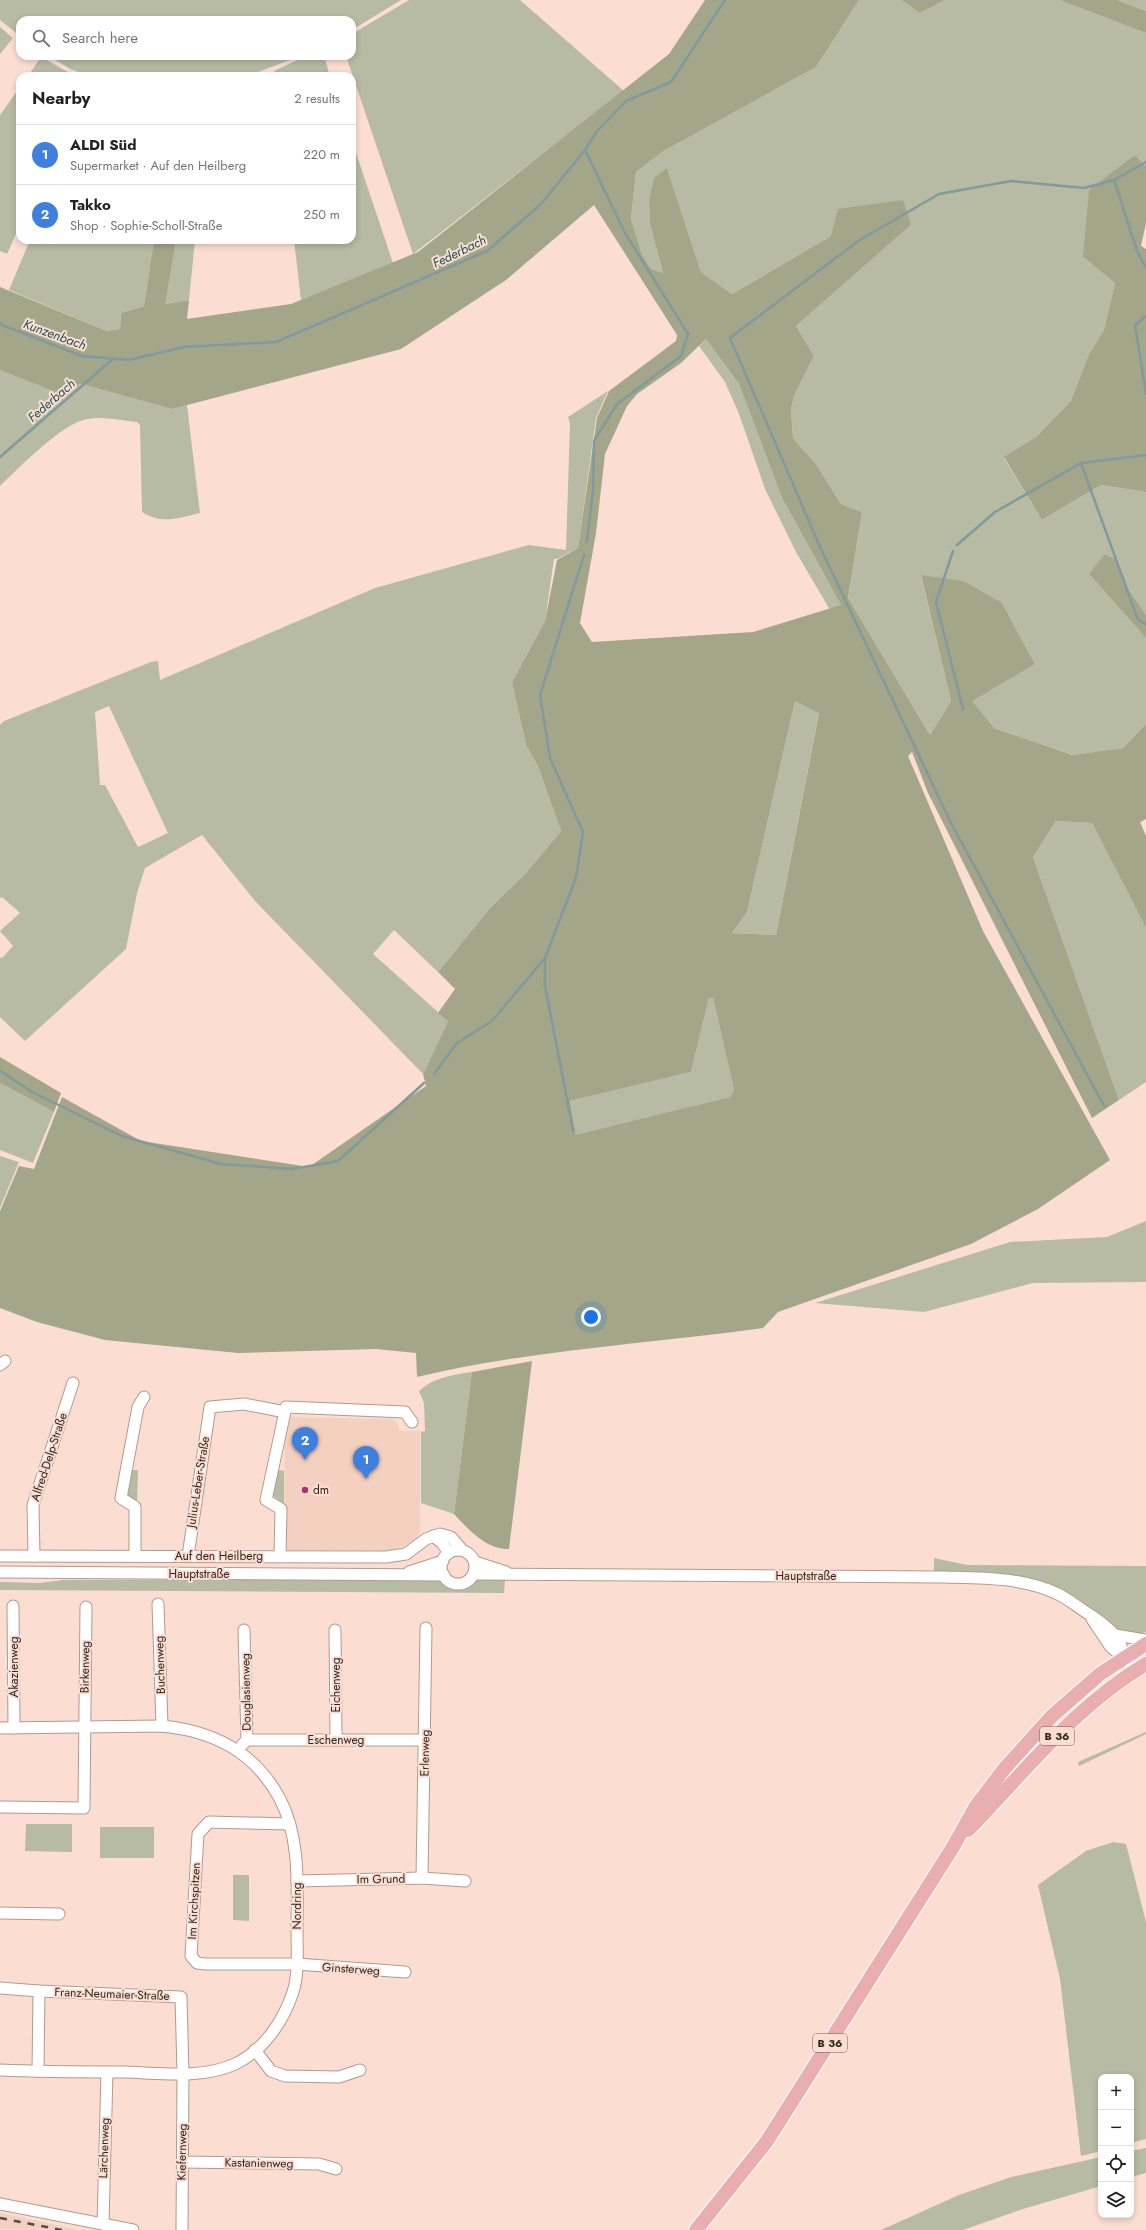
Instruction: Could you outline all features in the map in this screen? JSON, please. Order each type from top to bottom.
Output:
[{"type":"main road","name":"B 36","points":[[696,2230],[766,2141],[953,1847],[976,1806],[1024,1747],[1075,1695],[1124,1658],[1146,1644]]},
{"type":"main road","name":"B 36","points":[[953,1847],[1072,1720],[1093,1701],[1132,1672],[1146,1664]]},
{"type":"street","name":"Alfred-Delp-Straße","points":[[34,1556],[33,1505],[73,1383]]},
{"type":"street","points":[[135,1556],[135,1507],[121,1498],[138,1407],[144,1397]]},
{"type":"street","name":"Julius-Leber-Straße","points":[[188,1556],[210,1407],[244,1404],[285,1412]]},
{"type":"street","points":[[280,1556],[281,1509],[266,1500],[286,1407],[405,1412],[412,1422]]},
{"type":"street","points":[[433,1536],[446,1534],[464,1551]]},
{"type":"street","name":"Auf den Heilberg","points":[[0,1556],[398,1556],[413,1550],[433,1536]]},
{"type":"street","points":[[433,1536],[442,1543],[446,1557],[444,1575]]},
{"type":"street","name":"Hauptstraße","points":[[398,1575],[446,1557],[456,1550],[464,1551],[469,1554],[475,1562],[514,1574]]},
{"type":"street","points":[[474,1574],[475,1562]]},
{"type":"street","name":"Hauptstraße","points":[[0,1572],[444,1575],[452,1582],[459,1584],[469,1580],[474,1574],[992,1578],[1036,1586],[1058,1594],[1090,1615],[1115,1635],[1123,1649],[1124,1658]]},
{"type":"street","name":"Buchenweg","points":[[158,1604],[162,1726]]},
{"type":"street","name":"Akazienweg","points":[[14,1606],[14,1728]]},
{"type":"street","name":"Birkenweg","points":[[0,1807],[84,1808],[86,1607]]},
{"type":"street","name":"Hauptstraße","points":[[1090,1615],[1110,1646],[1124,1658],[1132,1672]]},
{"type":"street","name":"Erlenweg","points":[[422,1878],[426,1628]]},
{"type":"street","name":"Douglasienweg","points":[[237,1749],[247,1740],[244,1630]]},
{"type":"street","name":"Eichenweg","points":[[336,1630],[336,1740]]},
{"type":"street","points":[[1115,1635],[1126,1638],[1146,1640]]},
{"type":"street","name":"Nordring","points":[[0,1728],[178,1727],[208,1735],[237,1749],[264,1775],[280,1798],[289,1824],[294,1849],[297,1881],[297,1964],[294,1990],[282,2020],[271,2035],[255,2050],[234,2064],[221,2069],[183,2073],[0,2070]]},
{"type":"street","name":"Eschenweg","points":[[247,1740],[425,1740]]},
{"type":"street","name":"Im Kirchspitzen","points":[[289,1824],[209,1822],[198,1834],[191,1956],[197,1963],[206,1964],[297,1964]]},
{"type":"street","name":"Im Grund","points":[[297,1881],[422,1878],[465,1881]]},
{"type":"street","points":[[0,1913],[59,1914]]},
{"type":"street","name":"Ginsterweg","points":[[297,1964],[405,1972]]},
{"type":"street","name":"Franz-Neumaier-Straße","points":[[0,1988],[39,1992],[181,1997],[183,2073]]},
{"type":"street","name":"Franz-Neumaier-Straße","points":[[38,2071],[39,1992]]},
{"type":"street","points":[[255,2050],[271,2072],[285,2076],[339,2076],[360,2070]]},
{"type":"street","name":"Lärchenweg","points":[[103,2224],[107,2072]]},
{"type":"street","name":"Kiefernweg","points":[[182,2230],[183,2073]]},
{"type":"street","name":"Kastanienweg","points":[[182,2162],[319,2164],[336,2169]]},
{"type":"street","points":[[0,2204],[133,2230]]},
{"type":"shaded area","points":[[290,1417],[392,1419],[397,1423],[400,1431],[420,1431],[420,1532],[413,1540],[405,1546],[392,1550],[284,1550],[285,1422]]},
{"type":"shaded area","points":[[0,2213],[80,2230],[0,2229]]},
{"type":"green space","points":[[0,0],[401,0],[356,28],[356,16],[16,16],[16,33],[0,20]]},
{"type":"green space","points":[[409,0],[520,0],[624,91],[413,254],[356,86],[356,72],[351,72],[347,60],[356,60],[356,32]]},
{"type":"green space","points":[[705,0],[859,0],[816,67],[662,152],[636,172],[631,219],[642,254],[651,269],[663,273],[650,224],[649,201],[654,178],[667,168],[701,272],[732,294],[831,236],[838,209],[903,200],[911,225],[796,326],[814,356],[794,396],[791,409],[793,438],[816,464],[841,504],[862,512],[848,598],[930,735],[951,701],[921,575],[963,581],[1002,603],[1035,664],[972,701],[994,728],[1073,755],[1123,748],[1146,724],[1146,819],[1140,822],[1146,836],[1146,928],[1092,823],[1056,821],[1033,857],[1119,1100],[1092,1118],[928,793],[912,752],[908,756],[983,931],[1110,1160],[1038,1209],[971,1244],[778,1312],[763,1328],[589,1348],[503,1360],[417,1377],[416,1353],[376,1349],[238,1353],[105,1340],[37,1322],[0,1308],[0,1211],[19,1166],[34,1169],[62,1097],[141,1141],[309,1167],[426,1086],[423,1074],[448,1021],[438,1013],[455,989],[438,972],[490,908],[526,873],[561,831],[538,766],[526,745],[512,682],[545,621],[557,560],[578,548],[597,418],[609,391],[676,341],[677,335],[594,205],[506,280],[401,349],[172,409],[81,384],[55,392],[0,370],[0,287],[107,331],[120,329],[121,313],[144,306],[153,244],[175,244],[165,304],[189,300],[187,319],[291,304],[418,252],[669,54]],"holes":[[[706,339],[739,384],[782,498],[841,605],[753,632],[592,642],[580,623],[596,533],[605,454],[627,406],[637,394],[681,363]],[[795,701],[819,713],[776,935],[732,933],[747,912]],[[709,998],[713,998],[734,1090],[730,1097],[576,1135],[570,1101],[691,1072]]]},
{"type":"green space","points":[[859,0],[901,0],[920,13],[945,0],[1059,0],[1146,33],[1146,166],[1135,155],[1083,257],[1115,283],[1104,330],[1089,354],[1071,401],[1036,437],[1004,458],[1042,520],[1101,485],[1146,492],[1146,615],[1122,580],[1117,559],[1089,574],[1146,638],[1146,724],[1123,748],[1074,755],[994,728],[971,701],[1035,664],[1002,603],[921,576],[951,701],[930,735],[848,598],[862,512],[841,504],[816,464],[793,438],[791,409],[794,396],[814,356],[796,326],[911,225],[831,236],[732,294],[701,272],[667,168],[649,201],[650,224],[663,273],[651,269],[642,254],[631,219],[636,172],[662,152],[816,67]]},
{"type":"green space","points":[[901,0],[945,0],[920,13]]},
{"type":"green space","points":[[1059,0],[1117,0],[1146,11],[1146,33]]},
{"type":"green space","points":[[1117,0],[1146,0],[1146,11]]},
{"type":"green space","points":[[0,27],[13,38],[0,54]]},
{"type":"green space","points":[[39,60],[46,60],[68,72],[31,72]]},
{"type":"green space","points":[[55,60],[290,60],[258,72],[78,72]]},
{"type":"green space","points":[[297,60],[325,60],[329,72],[274,72]]},
{"type":"green space","points":[[16,93],[16,234],[7,254],[0,251],[0,115]]},
{"type":"green space","points":[[356,153],[393,263],[301,300],[294,244],[356,244]]},
{"type":"green space","points":[[1135,155],[1146,166],[1146,223],[1141,246],[1146,249],[1146,492],[1101,485],[1042,520],[1004,457],[1036,437],[1071,401],[1089,354],[1104,330],[1115,283],[1083,257],[1089,190]]},
{"type":"green space","points":[[28,244],[153,244],[144,306],[121,313],[120,329],[107,331],[9,290]]},
{"type":"green space","points":[[175,244],[195,244],[189,300],[164,304]]},
{"type":"green space","points":[[706,339],[739,384],[782,498],[841,605],[830,610],[796,552],[765,489],[739,414],[725,382],[699,346]]},
{"type":"green space","points":[[0,370],[55,392],[81,384],[172,409],[187,405],[200,513],[178,518],[164,519],[150,516],[142,512],[140,425],[137,422],[94,418],[78,422],[66,428],[54,437],[0,486]]},
{"type":"green space","points":[[608,391],[596,418],[578,548],[557,559],[554,559],[545,621],[512,682],[526,745],[538,766],[561,831],[526,873],[490,908],[438,972],[394,930],[373,954],[448,1021],[423,1074],[255,901],[202,835],[145,868],[137,893],[126,949],[25,1041],[0,1017],[0,957],[2,958],[13,946],[0,931],[20,913],[2,897],[0,898],[0,725],[4,721],[151,662],[158,661],[160,680],[375,588],[529,545],[566,550],[570,424],[568,417]],"holes":[[[109,706],[168,833],[138,847],[105,785],[100,785],[95,712]]]},
{"type":"green space","points":[[1104,555],[1117,559],[1122,580],[1146,615],[1146,638],[1089,574]]},
{"type":"green space","points":[[795,701],[819,712],[776,935],[732,933],[747,912]]},
{"type":"green space","points":[[1056,821],[1092,823],[1146,928],[1146,1082],[1119,1100],[1033,857]]},
{"type":"green space","points":[[709,998],[713,998],[734,1090],[730,1097],[576,1136],[570,1101],[691,1072]]},
{"type":"green space","points":[[0,1057],[61,1093],[54,1112],[0,1083]]},
{"type":"green space","points":[[0,1083],[54,1112],[33,1163],[0,1150]]},
{"type":"green space","points":[[0,1156],[19,1162],[0,1208]]},
{"type":"green space","points":[[1146,1221],[1146,1282],[1033,1283],[924,1312],[815,1303],[1010,1242],[1107,1237]]},
{"type":"green space","points":[[532,1361],[509,1549],[501,1548],[493,1546],[478,1538],[454,1514],[472,1372]]},
{"type":"green space","points":[[472,1372],[454,1514],[421,1503],[421,1432],[425,1431],[424,1403],[419,1391],[425,1386],[438,1380]]},
{"type":"green space","points":[[130,1470],[138,1470],[137,1502],[125,1494]]},
{"type":"green space","points":[[277,1470],[284,1471],[284,1504],[272,1495]]},
{"type":"green space","points":[[934,1558],[967,1565],[1146,1566],[1146,1632],[1135,1633],[1114,1627],[1077,1598],[1035,1580],[1002,1574],[934,1571]]},
{"type":"green space","points":[[477,1577],[505,1579],[504,1593],[0,1590],[0,1582],[40,1583],[63,1580],[441,1579],[451,1583],[464,1584]]},
{"type":"green space","points":[[1146,1732],[1146,1734],[1079,1766],[1078,1762]]},
{"type":"green space","points":[[26,1824],[72,1824],[72,1852],[25,1851]]},
{"type":"green space","points":[[100,1827],[154,1827],[154,1858],[100,1858]]},
{"type":"green space","points":[[1113,1842],[1126,1844],[1146,1922],[1146,2139],[1134,2142],[1134,2074],[1098,2074],[1098,2152],[1081,2156],[1060,1979],[1038,1885],[1086,1851]]},
{"type":"green space","points":[[233,1875],[249,1875],[249,1921],[233,1920]]},
{"type":"green space","points":[[1146,2148],[1146,2173],[1134,2176],[1134,2150]]},
{"type":"green space","points":[[1098,2158],[1098,2187],[1023,2209],[963,2230],[881,2230],[959,2195],[1011,2177]]},
{"type":"waterway","name":"Federbach","points":[[0,322],[2,325],[82,356],[129,360],[184,347],[276,342],[487,251],[541,204],[585,150],[597,131],[626,101],[671,82],[725,0]]},
{"type":"waterway","points":[[585,150],[625,233],[688,334],[681,356],[617,404],[594,441],[593,491],[587,541]]},
{"type":"waterway","points":[[1104,1106],[951,823],[821,549],[730,338],[858,241],[939,194],[1011,181],[1084,188],[1114,180],[1146,162]]},
{"type":"waterway","points":[[1114,180],[1137,251],[1146,268]]},
{"type":"waterway","points":[[1146,316],[1135,325],[1146,394]]},
{"type":"waterway","name":"Federbach","points":[[0,457],[114,358]]},
{"type":"waterway","points":[[957,545],[995,512],[1081,463],[1146,455]]},
{"type":"waterway","points":[[1081,463],[1138,620],[1146,624]]},
{"type":"waterway","points":[[953,551],[936,602],[963,709]]},
{"type":"waterway","points":[[573,1130],[545,986],[545,958],[576,878],[583,832],[550,758],[540,695],[584,555]]},
{"type":"waterway","points":[[434,1074],[457,1043],[492,1021],[545,958]]},
{"type":"waterway","points":[[0,1071],[34,1093],[122,1136],[221,1164],[292,1169],[338,1161],[424,1083]]},
{"type":"railway","points":[[0,2218],[62,2230]]},
{"type":"place","name":"Takko","points":[[305,1460]]},
{"type":"place","name":"ALDI Süd","points":[[366,1479]]},
{"type":"place","name":"dm","points":[[305,1490]]},
{"type":"water label","name":"Kunzenbach","points":[[55,334]]}]
